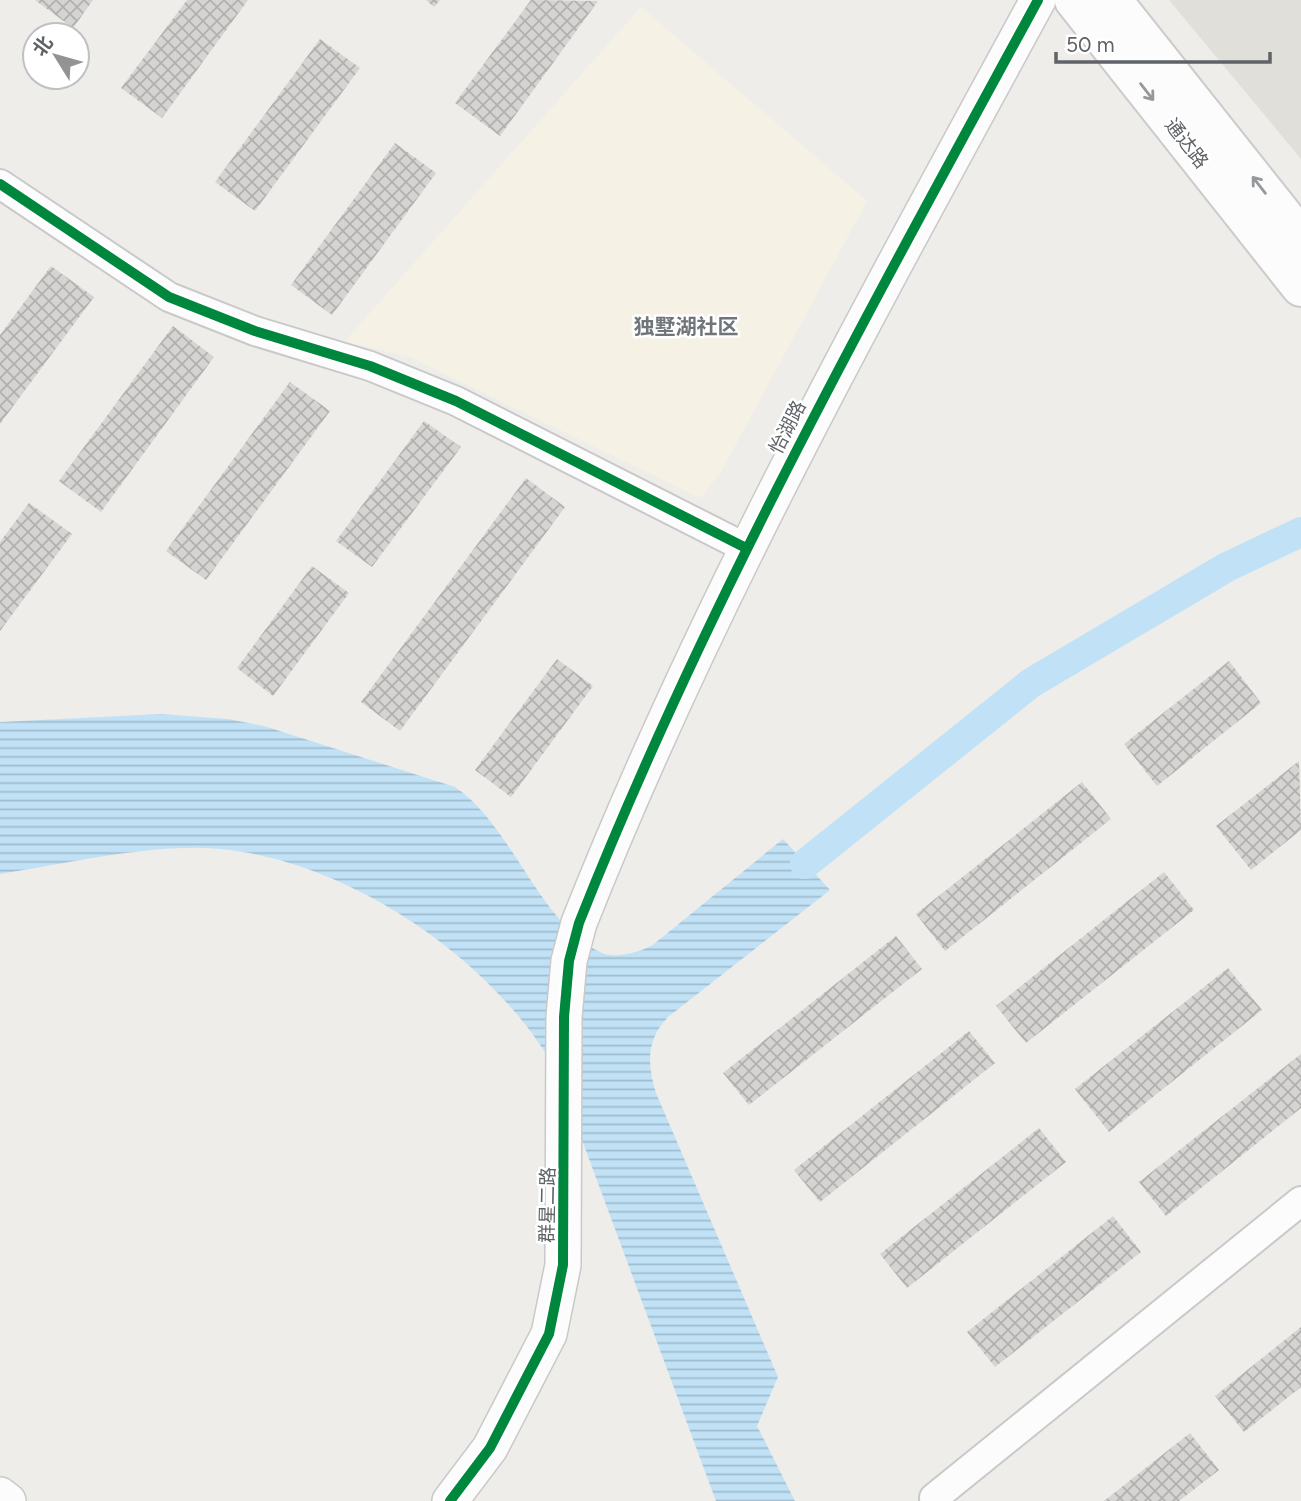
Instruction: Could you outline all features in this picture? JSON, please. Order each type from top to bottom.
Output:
[{"type":"main road","name":"通达路","points":[[1074,0],[1301,286]]},
{"type":"main road","name":"通达路","points":[[1112,0],[1301,238]]},
{"type":"street","name":"怡湖路","points":[[594,884],[746,548],[817,407],[1038,0]]},
{"type":"street","points":[[0,184],[169,297],[254,331],[370,366],[456,401],[746,548]]},
{"type":"street","name":"群星二路","points":[[450,1501],[490,1448],[549,1334],[563,1265],[564,1017],[569,961],[594,884]]},
{"type":"street","points":[[934,1498],[1301,1201]]},
{"type":"street","points":[[0,1495],[8,1501]]},
{"type":"shaded area","points":[[1169,0],[1301,0],[1301,159]]},
{"type":"shaded area","points":[[641,7],[867,201],[721,472],[700,498],[410,357],[345,341]]},
{"type":"water","points":[[161,714],[228,719],[264,726],[455,787],[475,804],[494,826],[561,921],[580,940],[607,955],[628,954],[654,944],[783,839],[830,890],[668,1017],[656,1034],[650,1053],[656,1093],[778,1377],[757,1426],[795,1501],[716,1501],[556,1070],[528,1028],[493,988],[452,951],[406,918],[358,890],[307,869],[256,854],[180,848],[102,856],[0,874],[0,722]]},
{"type":"building","points":[[35,0],[93,0],[78,21],[64,21]]},
{"type":"building","points":[[187,0],[248,0],[162,118],[121,88]]},
{"type":"building","points":[[426,0],[440,0],[434,7]]},
{"type":"building","points":[[531,0],[598,1],[500,136],[455,103]]},
{"type":"building","points":[[320,39],[360,68],[255,211],[215,182]]},
{"type":"building","points":[[395,143],[436,173],[332,315],[291,285]]},
{"type":"building","points":[[51,266],[94,297],[0,424],[0,335]]},
{"type":"building","points":[[173,326],[214,357],[101,512],[59,481]]},
{"type":"building","points":[[290,382],[330,411],[206,580],[166,551]]},
{"type":"building","points":[[424,421],[461,447],[372,567],[336,541]]},
{"type":"building","points":[[526,478],[565,507],[400,731],[361,702]]},
{"type":"building","points":[[29,503],[72,534],[0,631],[0,542]]},
{"type":"building","points":[[312,566],[349,593],[273,696],[237,668]]},
{"type":"building","points":[[557,659],[593,686],[511,797],[475,770]]},
{"type":"building","points":[[1229,661],[1261,703],[1157,786],[1124,744]]},
{"type":"building","points":[[1299,761],[1301,830],[1251,870],[1216,826]]},
{"type":"building","points":[[1082,782],[1111,819],[945,951],[916,914]]},
{"type":"building","points":[[1164,872],[1194,910],[1026,1043],[996,1006]]},
{"type":"building","points":[[896,936],[922,969],[749,1105],[723,1073]]},
{"type":"building","points":[[1228,968],[1262,1010],[1109,1132],[1075,1089]]},
{"type":"building","points":[[969,1031],[995,1063],[820,1202],[794,1170]]},
{"type":"building","points":[[1301,1054],[1301,1108],[1166,1216],[1139,1182]]},
{"type":"building","points":[[1039,1128],[1066,1162],[907,1288],[880,1254]]},
{"type":"building","points":[[1113,1216],[1141,1252],[995,1367],[967,1332]]},
{"type":"building","points":[[1301,1327],[1301,1387],[1244,1432],[1215,1396]]},
{"type":"building","points":[[1190,1433],[1219,1470],[1179,1501],[1104,1501]]},
{"type":"waterway","points":[[805,864],[1031,683],[1227,567],[1301,532]]},
{"type":"cycle path","points":[[450,1501],[490,1448],[549,1334],[563,1265],[564,1017],[569,961],[579,923],[628,804],[737,570],[854,340],[1038,0]]},
{"type":"cycle path","points":[[0,184],[169,297],[255,331],[370,366],[456,401],[746,548]]},
{"type":"district","name":"独墅湖社区","points":[[686,327]]}]
